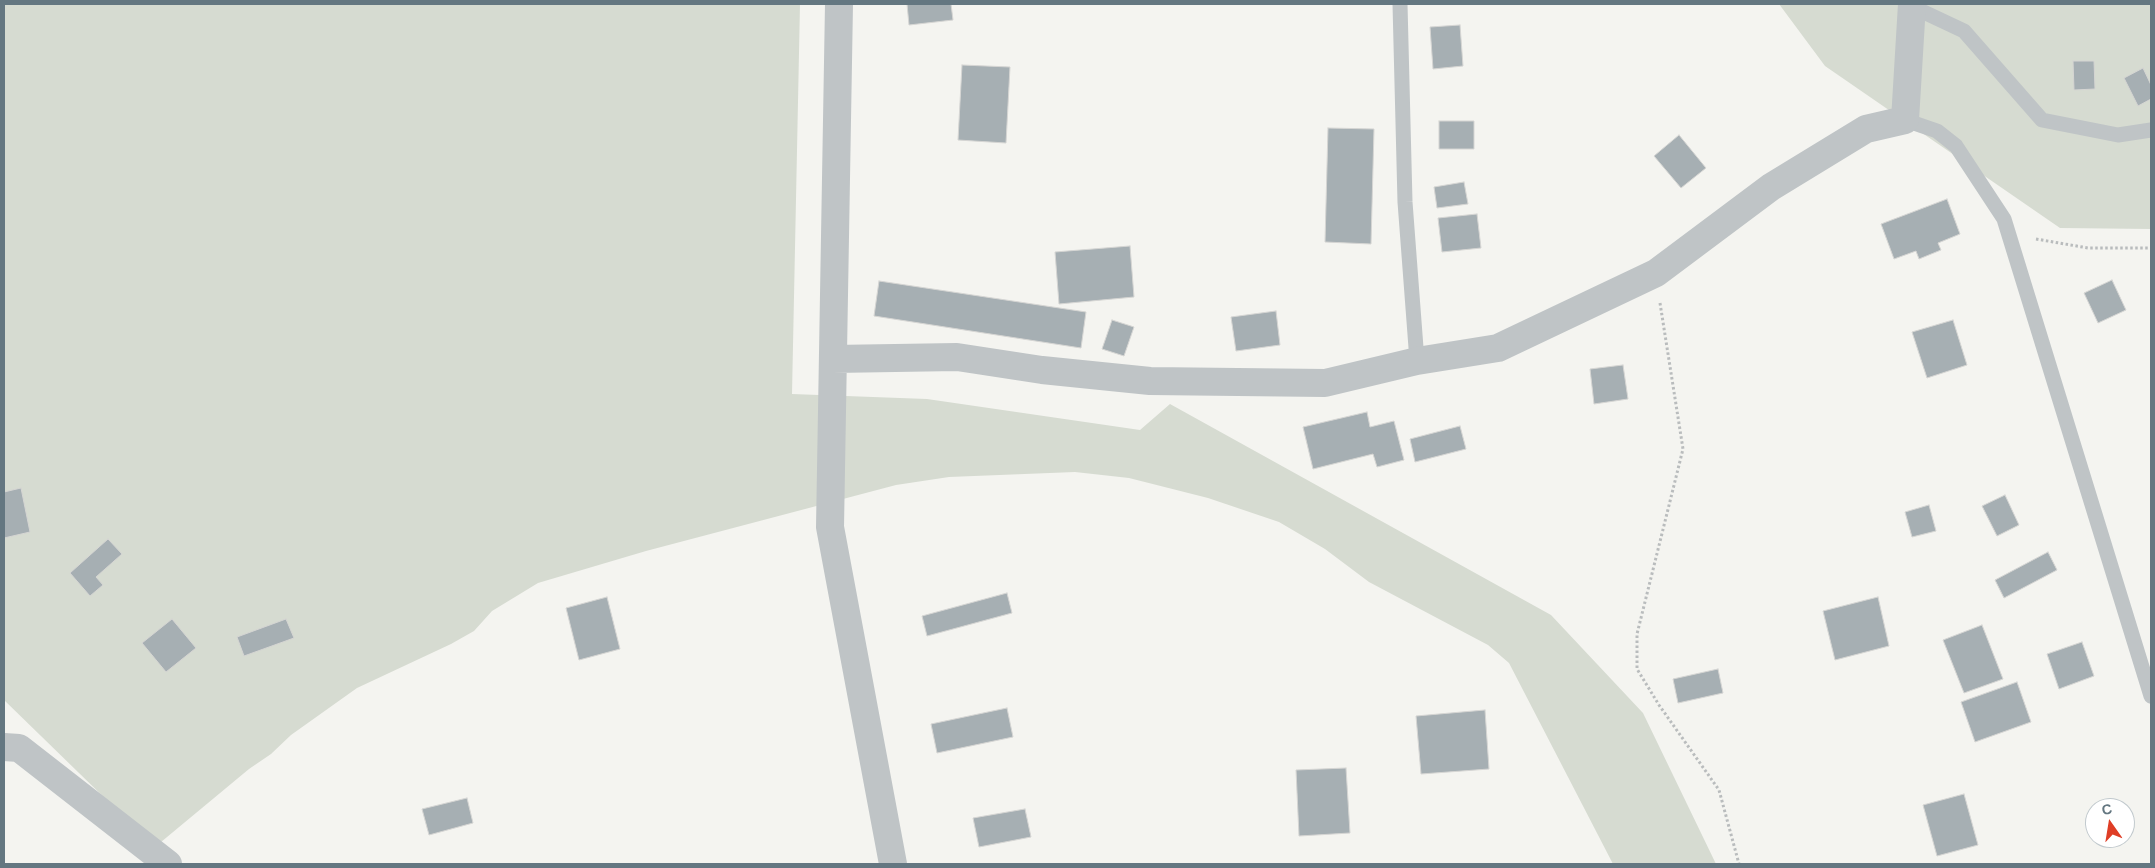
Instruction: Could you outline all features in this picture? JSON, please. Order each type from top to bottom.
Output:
[{"type":"street","points":[[839,4],[830,527],[893,864]]},
{"type":"street","points":[[833,359],[956,357],[1042,370],[1150,381],[1325,383],[1417,361],[1498,348],[1656,273],[1771,187],[1866,128],[1905,120],[1913,5]]},
{"type":"street","points":[[9,743],[168,864]]},
{"type":"lane","points":[[1400,4],[1405,202],[1417,361]]},
{"type":"lane","points":[[1913,5],[1964,31],[2042,120],[2118,135],[2151,130]]},
{"type":"lane","points":[[1905,120],[1937,131],[1956,146],[2004,219],[2151,696]]},
{"type":"path","points":[[2004,219],[2037,239],[2088,248],[2151,248]]},
{"type":"path","points":[[1656,273],[1683,449],[1637,634],[1637,668],[1659,705],[1719,790],[1739,864]]},
{"type":"shaded area","points":[[4,4],[800,4],[792,394],[927,399],[1140,430],[1170,404],[1551,615],[1643,713],[1716,864],[1613,864],[1509,663],[1488,645],[1369,582],[1325,549],[1279,522],[1208,498],[1129,478],[1075,472],[949,477],[896,485],[646,551],[538,583],[492,611],[474,631],[451,644],[357,688],[291,735],[271,754],[249,769],[155,847],[4,700]]},
{"type":"shaded area","points":[[1779,4],[2151,4],[2151,229],[2060,228],[1825,66]]},
{"type":"building","points":[[907,4],[951,4],[953,20],[909,25]]},
{"type":"building","points":[[1460,25],[1463,66],[1433,69],[1430,27]]},
{"type":"building","points":[[2073,61],[2094,61],[2095,89],[2074,90]]},
{"type":"building","points":[[962,65],[1010,67],[1006,143],[958,140]]},
{"type":"building","points":[[2143,68],[2151,85],[2151,99],[2138,106],[2124,78]]},
{"type":"building","points":[[1439,121],[1474,121],[1474,149],[1439,149]]},
{"type":"building","points":[[1328,128],[1374,129],[1371,244],[1325,242]]},
{"type":"building","points":[[1679,135],[1706,168],[1681,188],[1654,156]]},
{"type":"building","points":[[1464,182],[1468,204],[1437,208],[1434,187]]},
{"type":"building","points":[[1947,199],[1960,234],[1938,243],[1941,250],[1919,259],[1916,251],[1894,259],[1881,224]]},
{"type":"building","points":[[1477,214],[1481,248],[1442,252],[1438,218]]},
{"type":"building","points":[[1130,246],[1134,297],[1059,304],[1055,252]]},
{"type":"building","points":[[2112,280],[2126,310],[2098,323],[2084,293]]},
{"type":"building","points":[[879,281],[1086,312],[1081,348],[874,316]]},
{"type":"building","points":[[1276,311],[1280,345],[1236,351],[1231,317]]},
{"type":"building","points":[[1112,320],[1134,327],[1124,356],[1102,349]]},
{"type":"building","points":[[1953,320],[1967,365],[1927,378],[1912,332]]},
{"type":"building","points":[[1623,365],[1628,399],[1594,404],[1590,369]]},
{"type":"building","points":[[1367,412],[1370,427],[1394,421],[1404,460],[1377,467],[1373,454],[1313,469],[1303,427]]},
{"type":"building","points":[[1460,426],[1466,449],[1415,462],[1410,439]]},
{"type":"building","points":[[21,488],[30,532],[4,538],[4,492]]},
{"type":"building","points":[[2005,495],[2019,525],[1997,536],[1982,506]]},
{"type":"building","points":[[1929,505],[1936,531],[1912,537],[1905,512]]},
{"type":"building","points":[[108,539],[122,554],[96,577],[103,585],[90,596],[70,573]]},
{"type":"building","points":[[2048,552],[2057,570],[2004,598],[1995,580]]},
{"type":"building","points":[[1007,593],[1012,613],[927,636],[922,616]]},
{"type":"building","points":[[607,597],[620,649],[579,660],[566,608]]},
{"type":"building","points":[[1878,597],[1889,646],[1835,660],[1823,611]]},
{"type":"building","points":[[172,619],[196,648],[166,672],[142,643]]},
{"type":"building","points":[[286,619],[294,638],[244,656],[237,637]]},
{"type":"building","points":[[1982,625],[2003,679],[1964,693],[1943,640]]},
{"type":"building","points":[[2082,642],[2094,676],[2059,689],[2047,654]]},
{"type":"building","points":[[1718,669],[1723,693],[1678,703],[1673,679]]},
{"type":"building","points":[[2017,682],[2031,722],[1975,742],[1961,702]]},
{"type":"building","points":[[1007,708],[1013,737],[937,753],[931,724]]},
{"type":"building","points":[[1485,710],[1489,769],[1421,774],[1416,716]]},
{"type":"building","points":[[1346,768],[1350,833],[1299,836],[1296,770]]},
{"type":"building","points":[[1964,794],[1978,845],[1937,856],[1923,805]]},
{"type":"building","points":[[467,798],[473,823],[429,835],[422,809]]},
{"type":"building","points":[[1025,809],[1031,837],[979,847],[973,818]]}]
